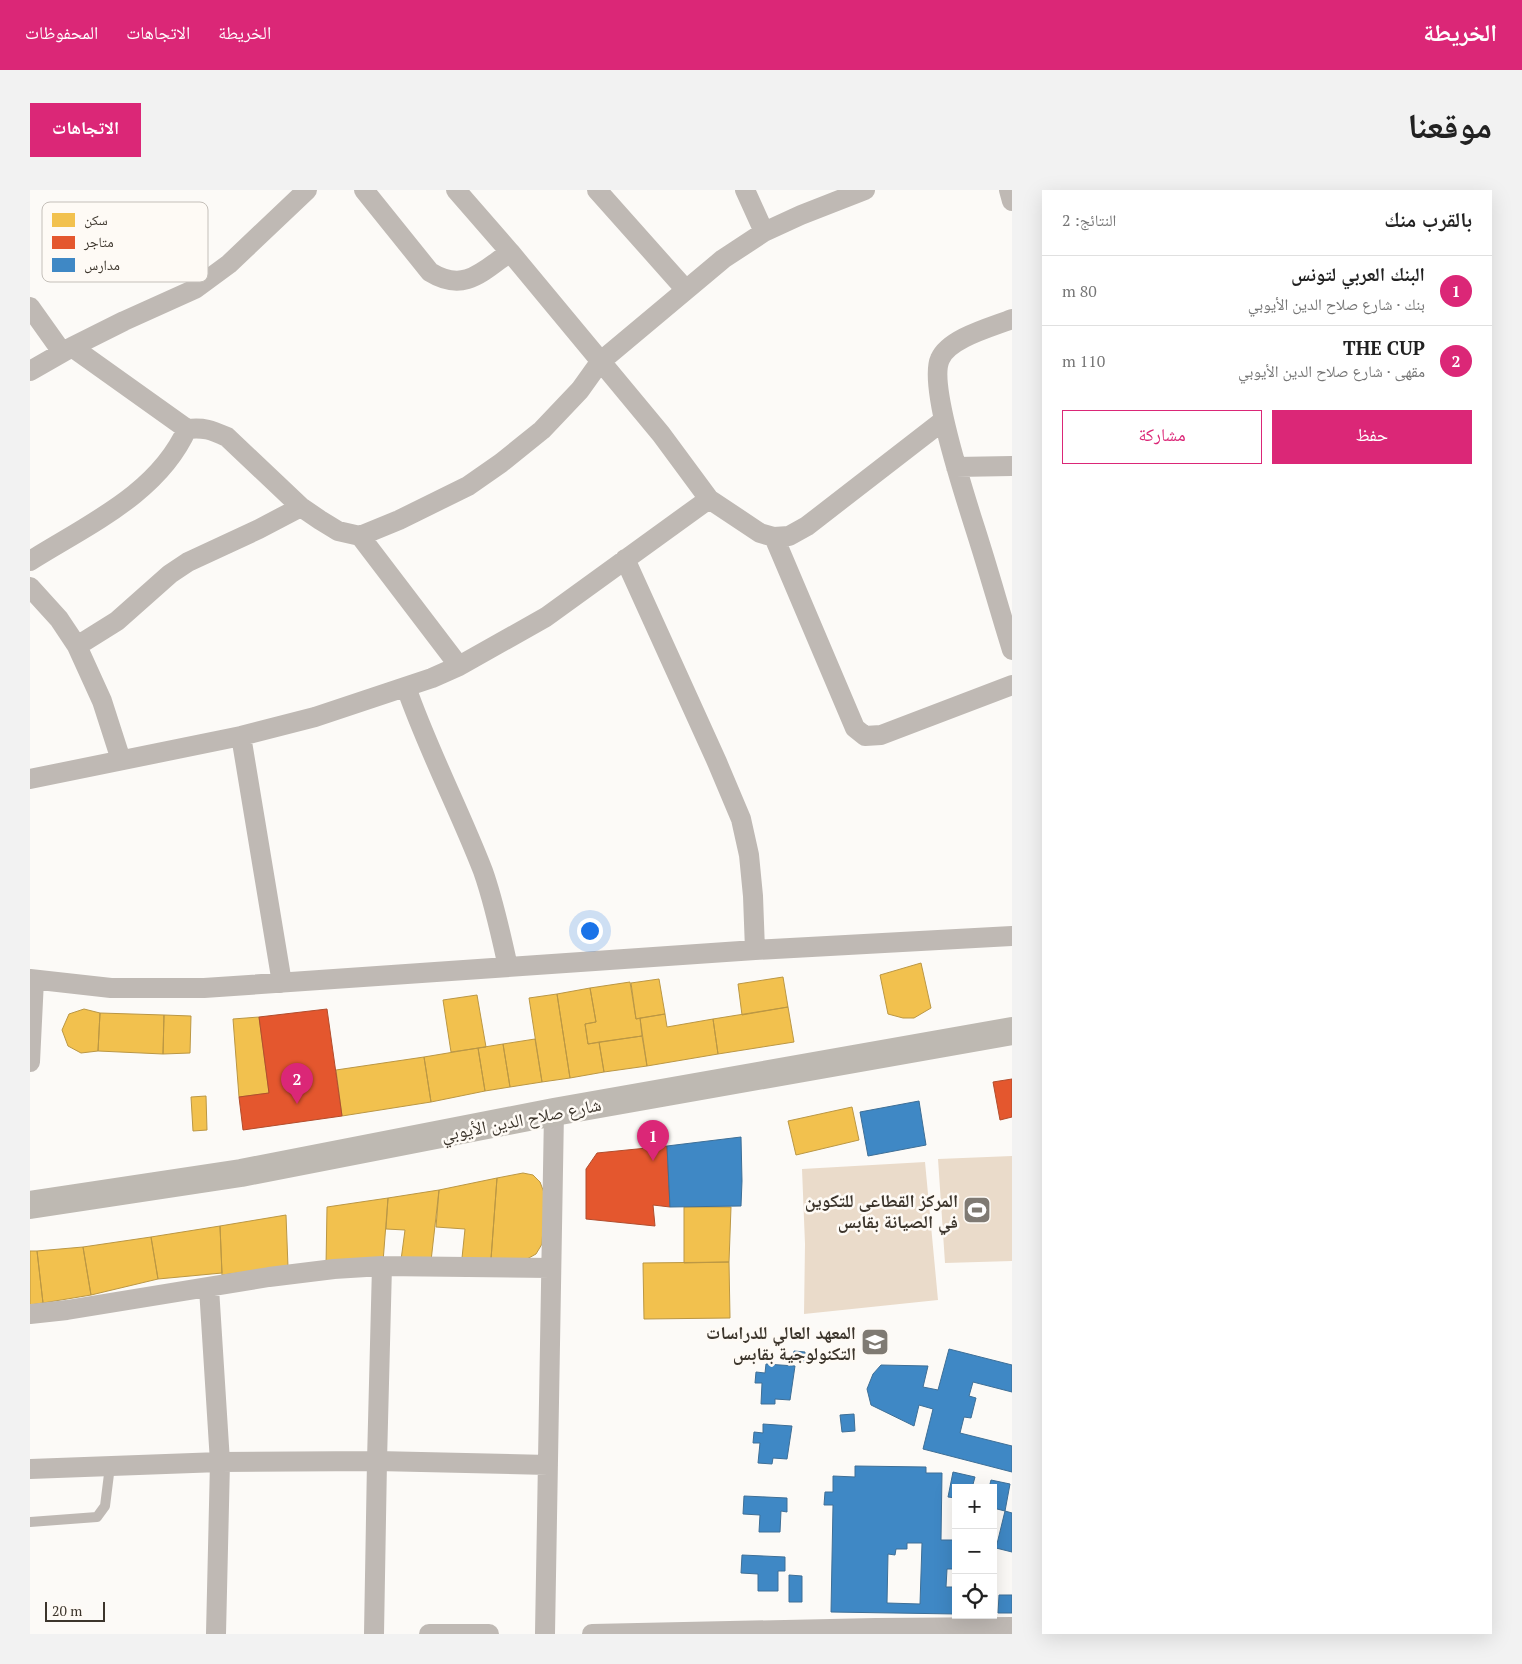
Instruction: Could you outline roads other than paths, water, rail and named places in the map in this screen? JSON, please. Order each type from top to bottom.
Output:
[{"type":"main road","name":"شارع صلاح الدين الأيوبي","points":[[30,1204],[241,1173],[554,1112],[1012,1031]]},
{"type":"street","points":[[208,280],[229,264],[307,190]]},
{"type":"street","points":[[364,190],[430,272],[442,279],[459,282],[476,277],[510,252]]},
{"type":"street","points":[[456,190],[510,252],[660,434],[709,499],[760,533],[774,537],[789,536],[807,526],[944,420]]},
{"type":"street","points":[[597,190],[686,290]]},
{"type":"street","points":[[745,190],[764,232]]},
{"type":"street","points":[[30,307],[67,350],[187,429],[201,428],[213,430],[226,437],[301,507],[338,531],[360,536],[399,520],[468,486],[501,463],[542,430],[580,390],[600,362],[724,259],[764,232],[865,190]]},
{"type":"street","points":[[1009,190],[1012,201]]},
{"type":"street","points":[[30,371],[67,350],[196,289],[205,282]]},
{"type":"street","points":[[1012,319],[961,339],[948,348],[940,359],[938,373],[938,388],[944,420],[956,467],[1006,608],[1012,650]]},
{"type":"street","points":[[30,560],[123,503],[143,487],[173,456],[187,429]]},
{"type":"street","points":[[956,467],[1012,466]]},
{"type":"street","points":[[30,779],[241,736],[315,717],[406,687],[460,666],[546,617],[709,499]]},
{"type":"street","points":[[77,646],[117,621],[170,574],[188,562],[301,507]]},
{"type":"street","points":[[360,536],[460,666]]},
{"type":"street","points":[[774,537],[855,728],[864,736],[881,736],[1012,685]]},
{"type":"street","points":[[625,559],[717,762],[740,818],[749,856],[755,950]]},
{"type":"street","points":[[30,587],[59,619],[77,646],[102,701],[121,760]]},
{"type":"street","points":[[406,687],[417,719],[483,872],[498,921],[508,967]]},
{"type":"street","points":[[241,736],[282,983]]},
{"type":"street","points":[[30,1062],[32,980],[111,988],[204,988],[755,950],[1012,936]]},
{"type":"street","points":[[545,1634],[554,1112]]},
{"type":"street","points":[[30,1314],[334,1269],[382,1266],[550,1268]]},
{"type":"street","points":[[374,1634],[382,1266]]},
{"type":"street","points":[[209,1288],[220,1462],[216,1634]]},
{"type":"street","points":[[30,1469],[220,1462],[377,1461],[548,1465]]},
{"type":"street","points":[[592,1634],[960,1631],[1012,1628]]},
{"type":"street","points":[[429,1634],[489,1634]]},
{"type":"lane","points":[[30,1522],[96,1517],[105,1506],[110,1466]]},
{"type":"place","name":"THE CUP","points":[[297,1104]]},
{"type":"place","name":"البنك العربي لتونس","points":[[653,1161]]},
{"type":"place","name":"المركز القطاعى للتكوين في الصيانة بقابس","points":[[977,1210]]},
{"type":"place","name":"المعهد العالي للدراسات التكنولوجية بقابس","points":[[875,1342]]}]
